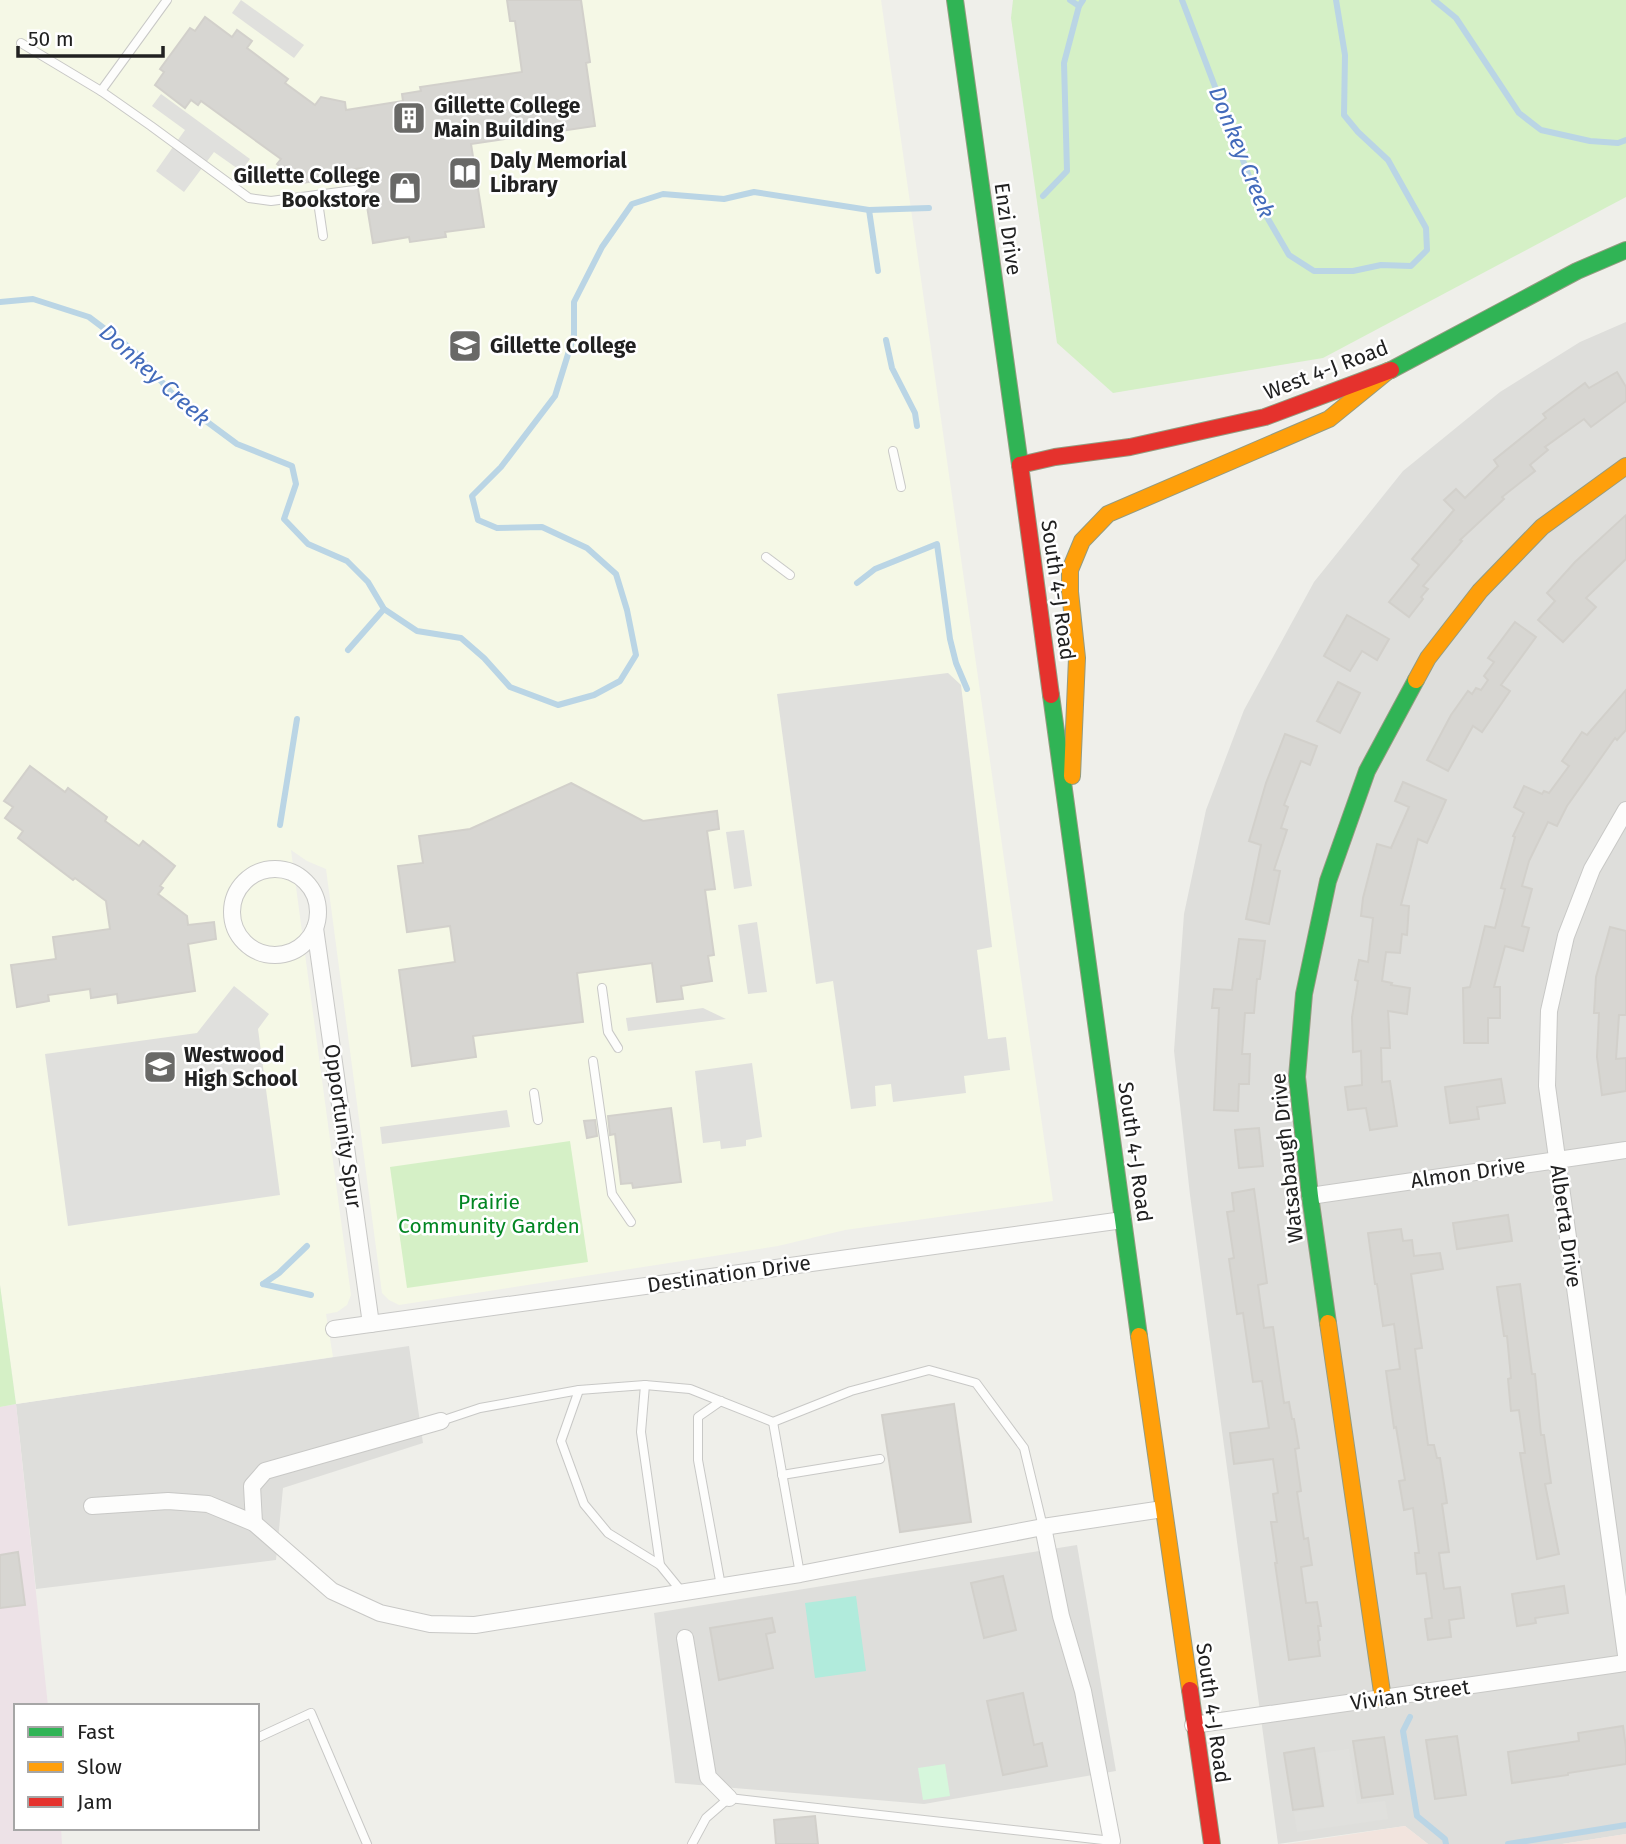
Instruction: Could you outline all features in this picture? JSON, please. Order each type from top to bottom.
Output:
[{"type":"main road","name":"Enzi Drive","points":[[954,0],[1020,465]]},
{"type":"main road","name":"West 4-J Road","points":[[1020,465],[1055,457],[1130,447],[1265,417],[1388,371],[1577,271],[1626,250]]},
{"type":"main road","points":[[1069,835],[1077,658],[1069,570],[1082,541],[1108,514],[1329,419],[1388,371]]},
{"type":"main road","name":"South 4-J Road","points":[[1020,465],[1069,835],[1212,1844]]},
{"type":"main road","name":"Watsabaugh Drive","points":[[1383,1699],[1310,1196],[1297,1077],[1304,994],[1328,881],[1367,771],[1428,658],[1480,591],[1542,527],[1626,466]]},
{"type":"street","name":"Alberta Drive","points":[[1626,810],[1592,869],[1566,936],[1549,1011],[1547,1086],[1626,1655]]},
{"type":"street","name":"Opportunity Spur","points":[[315,928],[296,950],[267,955],[253,949],[242,940],[234,928],[233,899],[249,877],[275,869],[289,871],[301,878],[311,888],[317,900],[315,928],[371,1324]]},
{"type":"street","name":"Almon Drive","points":[[1310,1196],[1626,1150]]},
{"type":"street","name":"Destination Drive","points":[[334,1329],[1123,1220]]},
{"type":"street","points":[[254,1523],[252,1486],[265,1471],[441,1421]]},
{"type":"street","points":[[92,1506],[168,1501],[208,1504],[254,1523],[332,1591],[380,1613],[430,1624],[475,1625],[800,1574],[1043,1527],[1163,1509]]},
{"type":"street","points":[[1043,1527],[1062,1616],[1083,1691],[1112,1841]]},
{"type":"street","points":[[685,1638],[708,1777],[729,1798]]},
{"type":"street","name":"Vivian Street","points":[[1194,1725],[1626,1663]]},
{"type":"lane","points":[[101,91],[167,0]]},
{"type":"lane","points":[[21,43],[101,91],[249,198],[271,201],[362,189]]},
{"type":"lane","points":[[317,195],[323,236]]},
{"type":"lane","points":[[893,451],[901,487]]},
{"type":"lane","points":[[766,557],[790,575]]},
{"type":"lane","points":[[602,988],[608,1032],[618,1048]]},
{"type":"lane","points":[[593,1061],[612,1194],[631,1222]]},
{"type":"lane","points":[[534,1093],[538,1120]]},
{"type":"lane","points":[[441,1421],[480,1408],[579,1390],[645,1385],[690,1389],[773,1422],[852,1391],[929,1370],[976,1383],[1024,1448],[1043,1527]]},
{"type":"lane","points":[[645,1385],[642,1432],[660,1566]]},
{"type":"lane","points":[[579,1390],[561,1441],[584,1504],[608,1533],[660,1566],[682,1592]]},
{"type":"lane","points":[[721,1401],[698,1417],[698,1460],[721,1586]]},
{"type":"lane","points":[[773,1422],[800,1574]]},
{"type":"lane","points":[[782,1475],[880,1459]]},
{"type":"lane","points":[[259,1737],[312,1713],[367,1844]]},
{"type":"lane","points":[[692,1844],[706,1818],[729,1798],[1112,1841]]},
{"type":"shaded area","name":"Gillette College","points":[[0,0],[881,0],[1053,1201],[845,1230],[778,1246],[399,1305],[382,1293],[326,869],[291,850],[351,1295],[347,1305],[337,1312],[326,1314],[333,1357],[16,1404],[0,1285]]},
{"type":"shaded area","points":[[241,0],[304,45],[294,58],[232,13]]},
{"type":"shaded area","points":[[161,94],[250,159],[241,171],[214,152],[184,192],[156,171],[185,130],[152,106]]},
{"type":"shaded area","points":[[1626,322],[1626,1834],[1562,1844],[1428,1844],[1405,1826],[1278,1844],[1190,1195],[1174,1051],[1184,914],[1206,810],[1244,710],[1314,582],[1403,471],[1500,392],[1580,342]]},
{"type":"shaded area","points":[[948,673],[961,685],[992,947],[977,950],[988,1039],[1006,1037],[1010,1070],[964,1076],[966,1093],[893,1102],[891,1084],[875,1086],[876,1106],[851,1109],[833,981],[816,984],[777,694]]},
{"type":"shaded area","points":[[744,830],[752,886],[734,889],[726,832]]},
{"type":"shaded area","points":[[757,922],[767,992],[748,994],[738,925]]},
{"type":"shaded area","points":[[234,986],[269,1014],[258,1029],[280,1195],[68,1226],[45,1054],[197,1033]]},
{"type":"shaded area","points":[[703,1008],[726,1019],[628,1031],[626,1018]]},
{"type":"shaded area","points":[[752,1063],[762,1137],[746,1140],[746,1146],[721,1149],[720,1141],[703,1143],[695,1071]]},
{"type":"shaded area","points":[[507,1110],[510,1127],[382,1144],[380,1127]]},
{"type":"shaded area","points":[[409,1346],[423,1443],[283,1488],[276,1560],[36,1589],[16,1404]]},
{"type":"shaded area","points":[[16,1404],[48,1704],[14,1704],[14,1830],[61,1830],[62,1844],[0,1844],[0,1407]]},
{"type":"shaded area","points":[[1077,1545],[1116,1771],[924,1804],[675,1783],[654,1613]]},
{"type":"shaded area","points":[[1349,1749],[1357,1804],[1385,1801],[1388,1819],[1297,1832],[1294,1812],[1325,1808],[1318,1753]]},
{"type":"shaded area","points":[[1405,1826],[1428,1844],[1287,1844]]},
{"type":"shaded area","points":[[1626,1834],[1626,1844],[1562,1844]]},
{"type":"green space","points":[[1013,0],[1626,0],[1626,197],[1323,358],[1113,393],[1057,343],[1011,18]]},
{"type":"green space","name":"Prairie Community Garden","points":[[570,1141],[588,1262],[407,1288],[390,1167]]},
{"type":"green space","points":[[0,1285],[16,1404],[0,1407]]},
{"type":"green space","points":[[856,1596],[866,1671],[815,1678],[805,1603]]},
{"type":"green space","points":[[945,1764],[950,1796],[923,1800],[918,1768]]},
{"type":"building","name":"Gillette College Main Building","points":[[507,0],[581,0],[595,126],[471,144],[484,227],[445,232],[446,237],[410,242],[409,237],[373,243],[365,194],[368,187],[364,183],[362,168],[321,174],[322,180],[302,183],[277,164],[281,159],[201,101],[198,105],[191,100],[185,108],[155,85],[164,72],[160,69],[190,28],[195,31],[205,17],[232,37],[237,30],[252,41],[247,48],[288,79],[285,83],[315,105],[321,97],[345,102],[346,110],[403,101],[402,94],[421,91],[420,87],[522,72],[515,21],[510,21]]},
{"type":"building","points":[[1617,372],[1626,387],[1626,401],[1591,427],[1584,419],[1545,447],[1548,450],[1530,465],[1535,471],[1502,497],[1504,499],[1460,540],[1462,541],[1423,586],[1428,589],[1409,617],[1389,602],[1419,565],[1412,559],[1454,510],[1444,500],[1456,489],[1465,498],[1498,466],[1494,460],[1546,418],[1543,414],[1585,383],[1589,388]]},
{"type":"building","points":[[1626,515],[1626,559],[1586,598],[1596,607],[1563,642],[1538,620],[1555,601],[1547,593],[1575,562]]},
{"type":"building","points":[[1347,615],[1389,639],[1377,660],[1362,651],[1350,671],[1324,656]]},
{"type":"building","points":[[1515,622],[1536,637],[1501,685],[1510,691],[1482,732],[1473,726],[1448,771],[1427,760],[1451,715],[1468,691],[1472,694],[1476,688],[1481,690],[1488,680],[1484,676],[1494,662],[1488,658]]},
{"type":"building","points":[[1338,682],[1360,693],[1340,733],[1317,721]]},
{"type":"building","points":[[1626,690],[1626,730],[1617,740],[1615,738],[1567,806],[1557,826],[1548,822],[1529,861],[1522,886],[1532,889],[1522,926],[1529,928],[1523,951],[1505,946],[1494,987],[1500,987],[1500,1018],[1488,1018],[1488,1043],[1464,1043],[1463,988],[1470,987],[1485,926],[1495,928],[1505,889],[1501,888],[1515,837],[1513,836],[1524,813],[1514,807],[1524,786],[1542,794],[1544,791],[1549,793],[1569,766],[1562,761],[1582,732],[1587,735]]},
{"type":"building","points":[[1285,734],[1317,746],[1310,765],[1301,761],[1284,805],[1288,807],[1281,828],[1287,830],[1274,870],[1280,871],[1269,924],[1246,919],[1261,845],[1249,841],[1266,783]]},
{"type":"building","points":[[30,766],[65,792],[68,788],[107,817],[105,821],[139,846],[143,841],[175,866],[160,886],[163,888],[158,894],[187,916],[188,925],[214,922],[216,939],[188,944],[195,991],[118,1003],[117,994],[91,998],[90,989],[48,995],[49,1001],[17,1007],[11,965],[56,959],[53,937],[110,929],[106,901],[75,878],[73,880],[18,838],[23,831],[5,818],[13,807],[4,801]]},
{"type":"building","points":[[1403,782],[1446,800],[1427,843],[1418,839],[1401,905],[1409,906],[1407,935],[1402,934],[1400,953],[1386,952],[1382,981],[1410,988],[1407,1014],[1388,1011],[1390,1048],[1381,1048],[1382,1082],[1390,1081],[1397,1126],[1370,1130],[1366,1108],[1348,1110],[1345,1087],[1362,1085],[1361,1051],[1353,1052],[1352,1017],[1359,960],[1368,962],[1373,918],[1361,916],[1377,844],[1391,848],[1409,807],[1395,801]]},
{"type":"building","points":[[571,783],[643,821],[717,811],[719,829],[707,831],[715,889],[705,890],[714,955],[708,956],[712,981],[681,986],[683,999],[657,1002],[652,963],[577,973],[583,1022],[473,1036],[476,1057],[412,1066],[399,970],[455,962],[450,926],[407,932],[398,866],[423,863],[419,836],[470,829]]},
{"type":"building","points":[[1610,927],[1626,931],[1626,1015],[1619,1015],[1616,1059],[1626,1058],[1626,1091],[1602,1095],[1597,1057],[1599,1013],[1594,1013],[1596,977]]},
{"type":"building","points":[[1239,939],[1265,941],[1260,979],[1257,979],[1254,1013],[1245,1013],[1242,1054],[1250,1054],[1249,1084],[1239,1084],[1238,1111],[1214,1110],[1219,1008],[1212,1008],[1214,989],[1232,990]]},
{"type":"building","points":[[1501,1079],[1505,1103],[1477,1107],[1479,1119],[1450,1123],[1445,1087]]},
{"type":"building","points":[[671,1108],[681,1182],[633,1188],[632,1183],[621,1184],[615,1134],[610,1135],[608,1116]]},
{"type":"building","points":[[595,1120],[597,1136],[587,1138],[584,1121]]},
{"type":"building","points":[[1259,1128],[1263,1166],[1239,1168],[1235,1130]]},
{"type":"building","points":[[1254,1189],[1267,1283],[1258,1285],[1264,1328],[1273,1327],[1284,1403],[1289,1402],[1299,1448],[1295,1449],[1301,1491],[1297,1492],[1304,1539],[1308,1538],[1312,1565],[1301,1567],[1306,1603],[1317,1602],[1321,1626],[1318,1626],[1320,1656],[1289,1660],[1271,1522],[1277,1522],[1273,1494],[1278,1493],[1273,1459],[1234,1464],[1230,1433],[1269,1428],[1262,1381],[1253,1382],[1243,1313],[1237,1314],[1229,1259],[1234,1258],[1227,1212],[1234,1211],[1232,1193]]},
{"type":"building","points":[[1508,1215],[1512,1241],[1457,1249],[1453,1223]]},
{"type":"building","points":[[1401,1229],[1403,1241],[1412,1240],[1414,1256],[1440,1253],[1443,1269],[1411,1274],[1422,1348],[1415,1349],[1428,1445],[1434,1445],[1437,1458],[1440,1458],[1447,1503],[1442,1504],[1449,1552],[1439,1553],[1444,1589],[1460,1587],[1464,1618],[1449,1620],[1451,1637],[1428,1640],[1425,1619],[1432,1618],[1426,1573],[1417,1574],[1415,1553],[1419,1553],[1413,1508],[1404,1510],[1399,1481],[1405,1480],[1386,1371],[1400,1369],[1394,1324],[1383,1326],[1368,1233]]},
{"type":"building","points":[[1520,1284],[1532,1374],[1535,1374],[1541,1435],[1544,1435],[1551,1483],[1545,1484],[1559,1554],[1537,1559],[1520,1453],[1525,1453],[1519,1410],[1511,1411],[1507,1336],[1504,1336],[1497,1287]]},
{"type":"building","points":[[954,1404],[971,1522],[900,1532],[882,1415]]},
{"type":"building","points":[[18,1552],[25,1605],[0,1608],[0,1555]]},
{"type":"building","points":[[1003,1576],[1016,1630],[984,1638],[971,1583]]},
{"type":"building","points":[[1564,1586],[1568,1613],[1535,1618],[1536,1623],[1517,1626],[1512,1594]]},
{"type":"building","points":[[772,1618],[775,1632],[766,1634],[773,1668],[719,1680],[710,1628]]},
{"type":"building","points":[[1023,1693],[1034,1745],[1042,1743],[1047,1766],[1003,1775],[987,1701]]},
{"type":"building","points":[[1623,1726],[1626,1764],[1512,1783],[1508,1752],[1579,1741],[1578,1733]]},
{"type":"building","points":[[1457,1736],[1466,1795],[1435,1799],[1426,1740]]},
{"type":"building","points":[[1384,1737],[1393,1794],[1362,1798],[1353,1741]]},
{"type":"building","points":[[1314,1748],[1323,1806],[1293,1810],[1284,1753]]},
{"type":"building","points":[[815,1816],[818,1844],[776,1844],[774,1820]]},
{"type":"waterway","points":[[1070,0],[1079,6]]},
{"type":"waterway","name":"Donkey Creek","points":[[1043,196],[1067,171],[1064,63],[1083,0]]},
{"type":"waterway","name":"Donkey Creek","points":[[1182,0],[1260,205],[1289,255],[1314,271],[1353,271],[1381,265],[1411,266],[1427,250],[1426,228],[1388,160],[1344,115],[1345,55],[1336,0]]},
{"type":"waterway","name":"Donkey Creek","points":[[1434,0],[1456,18],[1519,113],[1541,130],[1590,141],[1618,143],[1626,140]]},
{"type":"waterway","name":"Donkey Creek","points":[[0,302],[33,299],[89,317],[134,351],[179,401],[237,444],[292,466],[296,484],[284,519],[308,544],[347,561],[368,582],[384,609],[417,631],[461,638],[484,658],[510,687],[558,705],[594,695],[620,681],[636,655],[616,574],[587,548],[542,527],[497,528],[478,520],[472,496],[501,467],[555,396],[574,335],[574,302],[602,247],[632,204],[663,194],[724,199],[754,192],[869,210],[929,208]]},
{"type":"waterway","points":[[869,210],[878,271]]},
{"type":"waterway","points":[[886,340],[892,368],[915,413],[917,426]]},
{"type":"waterway","points":[[857,583],[875,569],[937,544],[950,639],[967,689]]},
{"type":"waterway","points":[[348,650],[384,609]]},
{"type":"waterway","points":[[280,825],[297,719]]},
{"type":"waterway","points":[[263,1284],[279,1273],[307,1246]]},
{"type":"waterway","points":[[263,1284],[311,1295]]},
{"type":"waterway","points":[[1410,1717],[1403,1731],[1417,1816],[1445,1839],[1446,1844]]},
{"type":"waterway","points":[[1508,1844],[1626,1825]]},
{"type":"traffic: fast","points":[[955,0],[1020,465]]},
{"type":"traffic: fast","points":[[1391,370],[1577,271],[1626,250]]},
{"type":"traffic: fast","points":[[1328,1323],[1297,1077],[1304,994],[1328,881],[1367,771],[1416,680]]},
{"type":"traffic: fast","points":[[1051,695],[1139,1336]]},
{"type":"traffic: slow","points":[[1072,776],[1077,658],[1070,570],[1082,541],[1108,514],[1329,419],[1388,371]]},
{"type":"traffic: slow","points":[[1416,680],[1428,658],[1480,591],[1542,527],[1626,466]]},
{"type":"traffic: slow","points":[[1328,1323],[1383,1699]]},
{"type":"traffic: slow","points":[[1139,1336],[1190,1690]]},
{"type":"traffic: jam","points":[[1020,465],[1055,457],[1130,447],[1265,417],[1391,370]]},
{"type":"traffic: jam","points":[[1020,465],[1051,695]]},
{"type":"traffic: jam","points":[[1190,1690],[1212,1844]]},
{"type":"place","name":"Gillette College Main Building","points":[[409,118]]},
{"type":"place","name":"Daly Memorial Library","points":[[465,173]]},
{"type":"place","name":"Gillette College Bookstore","points":[[405,188]]},
{"type":"place","name":"Gillette College","points":[[465,346]]},
{"type":"place","name":"Westwood High School","points":[[160,1067]]}]
